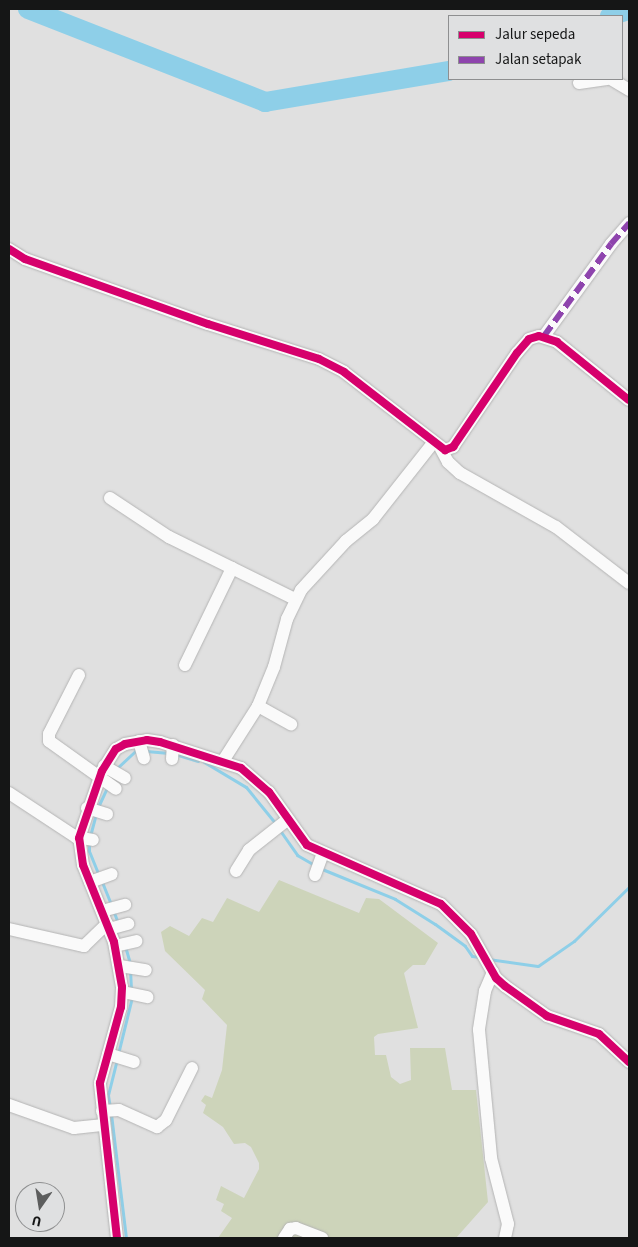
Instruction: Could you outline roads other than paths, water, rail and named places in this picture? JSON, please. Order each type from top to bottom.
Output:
[{"type":"street","points":[[579,83],[600,80]]},
{"type":"street","points":[[613,80],[629,90]]},
{"type":"street","points":[[544,336],[610,244],[629,224]]},
{"type":"street","points":[[9,250],[25,259],[208,324],[319,358],[344,372],[437,446],[448,462],[460,473],[556,528],[629,583]]},
{"type":"street","points":[[437,446],[450,450],[453,447],[529,339],[544,336],[557,342],[629,400]]},
{"type":"street","points":[[223,762],[258,706],[274,667],[295,599],[346,541],[373,520],[437,446]]},
{"type":"street","points":[[110,498],[169,537],[295,599]]},
{"type":"street","points":[[185,666],[232,568]]},
{"type":"street","points":[[79,675],[48,738],[112,778]]},
{"type":"street","points":[[258,706],[291,724]]},
{"type":"street","points":[[117,1238],[104,1125],[110,1110],[100,1083],[121,1058],[135,994],[133,968],[127,944],[117,926],[114,908],[101,878],[84,865],[80,838],[98,811],[112,778],[116,748],[173,753],[198,761],[223,762],[258,780],[281,825],[299,837],[318,864],[390,879],[441,904],[457,917],[482,949],[492,968],[539,1012],[599,1034],[629,1062]]},
{"type":"street","points":[[9,793],[80,838],[93,840]]},
{"type":"street","points":[[236,871],[249,850],[281,825]]},
{"type":"street","points":[[9,929],[84,946],[117,926]]},
{"type":"street","points":[[492,968],[485,991],[479,1030],[491,1158],[508,1224],[505,1238]]},
{"type":"street","points":[[110,1110],[152,1127],[160,1125],[166,1120],[192,1068]]},
{"type":"street","points":[[9,1105],[74,1128],[104,1125]]},
{"type":"street","points":[[284,1238],[290,1229],[296,1228],[322,1238]]},
{"type":"waterway","points":[[28,9],[265,102],[448,71]]},
{"type":"waterway","points":[[613,15],[629,10]]},
{"type":"waterway","points":[[116,769],[135,751],[140,751]]},
{"type":"waterway","points":[[146,751],[169,753]]},
{"type":"waterway","points":[[175,754],[198,761]]},
{"type":"waterway","points":[[204,762],[246,787],[276,824]]},
{"type":"waterway","points":[[98,807],[107,788]]},
{"type":"waterway","points":[[90,836],[96,813]]},
{"type":"waterway","points":[[279,829],[297,855],[314,865]]},
{"type":"waterway","points":[[89,842],[89,851],[99,876]]},
{"type":"waterway","points":[[322,869],[395,899],[435,924],[465,946],[472,956],[480,957]]},
{"type":"waterway","points":[[102,882],[111,904]]},
{"type":"waterway","points":[[488,959],[538,966],[574,941],[629,887]]},
{"type":"waterway","points":[[113,910],[118,923]]},
{"type":"waterway","points":[[125,946],[130,964]]},
{"type":"waterway","points":[[130,970],[131,991]]},
{"type":"waterway","points":[[118,1054],[132,997]]},
{"type":"waterway","points":[[110,1108],[108,1095],[117,1060]]},
{"type":"waterway","points":[[111,1114],[126,1238]]}]
